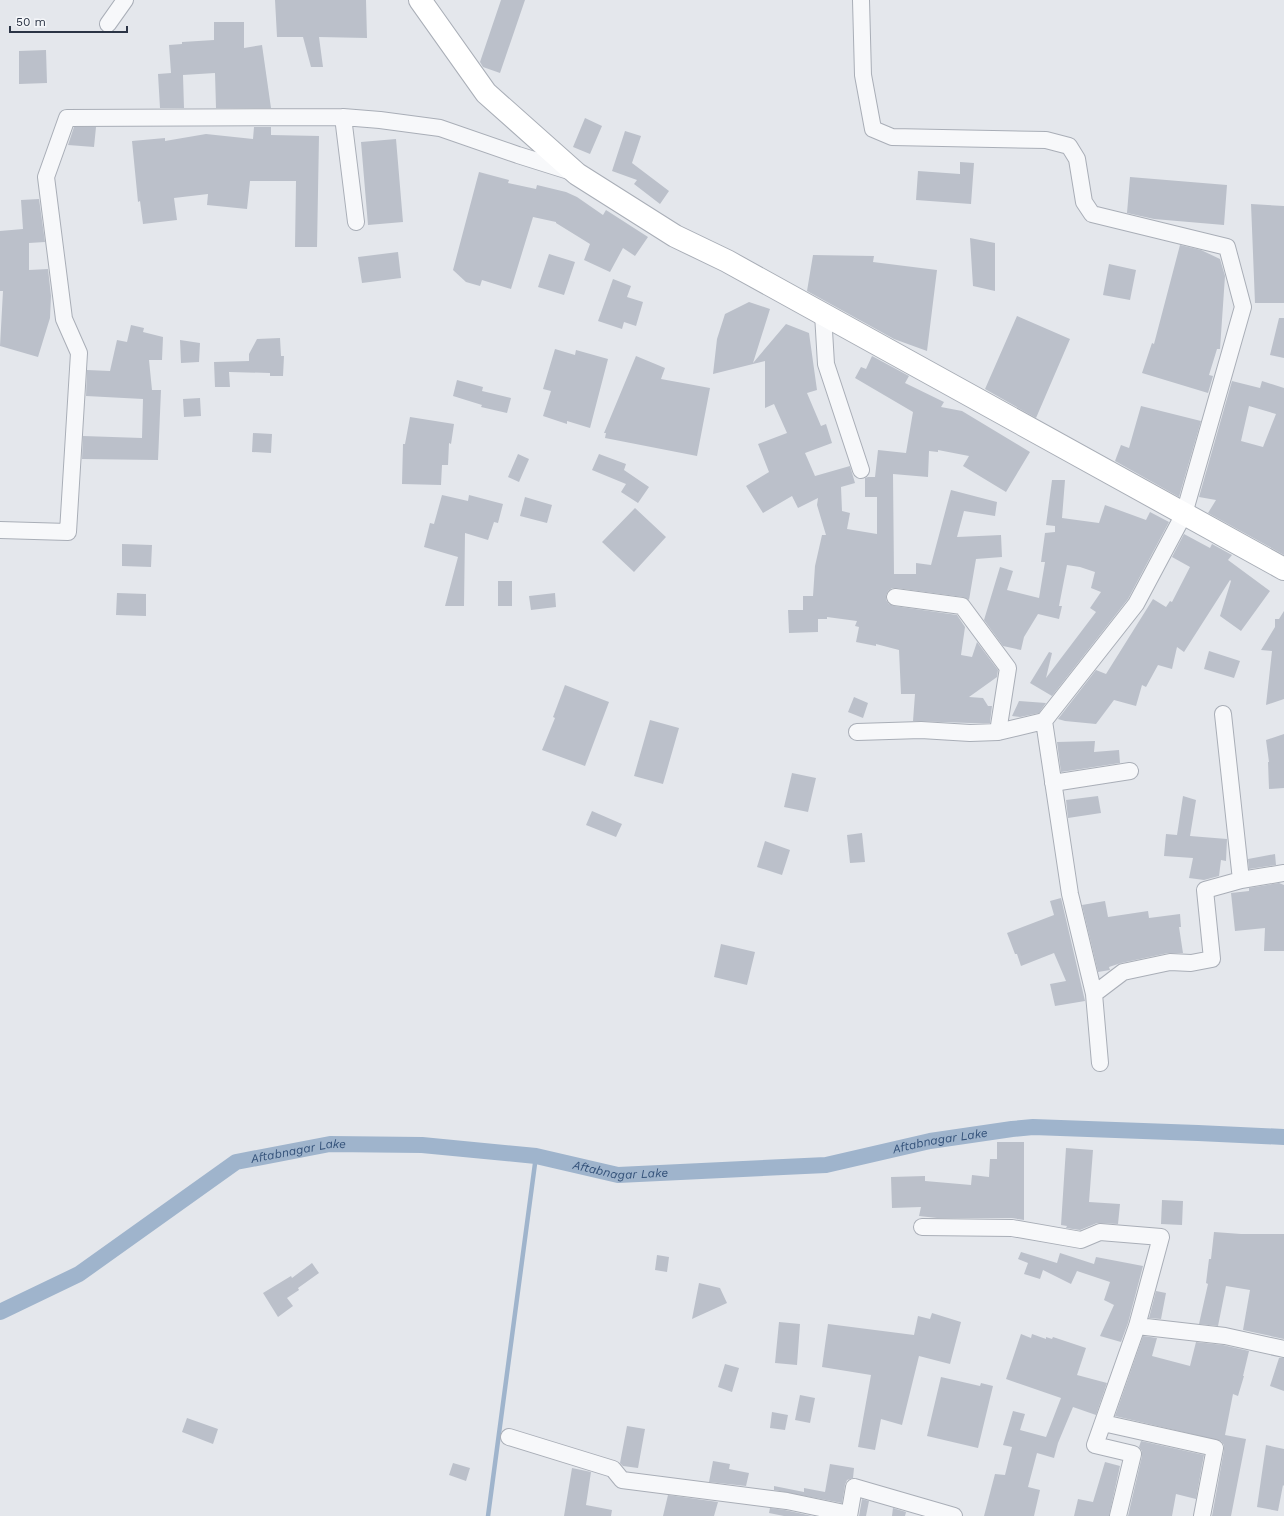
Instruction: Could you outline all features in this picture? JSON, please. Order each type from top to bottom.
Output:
[{"type":"street","points":[[108,24],[125,0]]},
{"type":"street","points":[[420,0],[486,93],[577,174],[675,236],[727,260],[1284,569]]},
{"type":"street","points":[[857,732],[922,730],[998,732],[1044,721],[1136,604],[1184,514],[1243,307],[1227,247],[1092,214],[1084,202],[1077,159],[1069,146],[1046,140],[892,137],[873,129],[863,75],[861,0]]},
{"type":"street","points":[[0,530],[68,532],[79,353],[64,319],[46,177],[67,118],[343,117],[380,120],[440,128],[577,174]]},
{"type":"street","points":[[343,117],[356,222]]},
{"type":"street","points":[[823,314],[826,364],[861,470]]},
{"type":"street","points":[[895,597],[962,606],[1008,668],[998,732]]},
{"type":"street","points":[[1223,714],[1241,880]]},
{"type":"street","points":[[1044,721],[1070,894],[1094,994],[1100,1063]]},
{"type":"street","points":[[1053,783],[1130,771]]},
{"type":"street","points":[[1094,994],[1123,972],[1170,962],[1191,963],[1212,959],[1205,890],[1241,880],[1284,873]]},
{"type":"street","points":[[922,1227],[1012,1228],[1081,1240],[1100,1232],[1161,1238],[1137,1326],[1096,1445],[1133,1454],[1118,1516]]},
{"type":"street","points":[[1137,1326],[1224,1336],[1284,1350]]},
{"type":"street","points":[[1103,1423],[1215,1448],[1202,1516]]},
{"type":"street","points":[[509,1436],[613,1469],[622,1480],[787,1501],[849,1515],[854,1488],[954,1516]]},
{"type":"building","points":[[275,0],[366,0],[367,38],[319,37],[323,67],[311,67],[303,37],[277,37]]},
{"type":"building","points":[[501,0],[525,0],[500,73],[483,67],[480,62]]},
{"type":"building","points":[[214,22],[244,22],[244,48],[262,45],[271,108],[216,108],[215,73],[183,75],[184,108],[160,108],[158,74],[171,73],[169,45],[182,44],[182,42],[214,40]]},
{"type":"building","points":[[46,50],[47,83],[19,84],[19,51]]},
{"type":"building","points":[[585,118],[602,126],[590,154],[573,147]]},
{"type":"building","points":[[74,127],[96,127],[94,147],[68,145]]},
{"type":"building","points":[[254,127],[271,127],[271,135],[319,136],[317,247],[295,247],[296,181],[250,181],[247,209],[207,205],[208,194],[174,198],[177,220],[143,224],[140,201],[138,202],[132,141],[165,138],[165,141],[206,134],[253,139]]},
{"type":"building","points":[[625,131],[641,136],[632,163],[669,191],[660,204],[634,184],[637,180],[612,171]]},
{"type":"building","points":[[396,139],[403,222],[368,225],[361,142]]},
{"type":"building","points":[[960,162],[974,163],[971,204],[916,200],[918,171],[960,174]]},
{"type":"building","points":[[479,172],[509,180],[508,183],[536,189],[537,185],[566,192],[577,197],[603,215],[606,210],[648,237],[635,256],[623,248],[610,272],[584,260],[590,244],[556,222],[533,217],[511,289],[482,280],[480,286],[466,282],[453,270]]},
{"type":"building","points":[[1130,177],[1227,185],[1224,225],[1154,219],[1127,213]]},
{"type":"building","points":[[39,199],[45,242],[29,243],[29,270],[48,269],[51,296],[50,318],[38,357],[0,346],[3,291],[0,291],[0,231],[23,229],[21,200]]},
{"type":"building","points":[[1251,204],[1284,206],[1284,303],[1255,303]]},
{"type":"building","points":[[970,238],[995,243],[995,291],[973,286]]},
{"type":"building","points":[[1180,245],[1201,250],[1220,259],[1225,276],[1220,349],[1217,349],[1209,375],[1213,376],[1208,393],[1142,373],[1152,343],[1154,344]]},
{"type":"building","points":[[398,252],[401,278],[362,283],[358,257]]},
{"type":"building","points":[[549,254],[575,262],[564,295],[538,287]]},
{"type":"building","points":[[813,255],[874,256],[873,262],[937,270],[927,351],[894,339],[807,291]]},
{"type":"building","points":[[1109,264],[1136,270],[1130,300],[1103,295]]},
{"type":"building","points":[[613,279],[631,286],[627,297],[643,302],[636,326],[624,322],[622,329],[598,321]]},
{"type":"building","points":[[749,302],[770,309],[753,363],[786,324],[809,333],[817,390],[807,393],[821,426],[826,424],[832,443],[805,453],[815,476],[850,466],[855,483],[841,487],[842,511],[850,513],[847,529],[877,534],[877,497],[865,497],[865,478],[875,477],[878,450],[906,453],[913,412],[855,378],[861,367],[866,369],[872,356],[909,376],[905,383],[944,402],[941,407],[962,411],[1030,452],[1006,492],[963,466],[969,456],[938,450],[938,452],[929,451],[928,477],[893,474],[894,574],[916,574],[916,563],[931,565],[951,490],[997,502],[995,516],[964,511],[957,537],[1001,535],[1002,557],[976,559],[969,600],[963,597],[896,588],[892,588],[888,591],[886,596],[886,600],[889,604],[894,606],[957,615],[965,627],[961,655],[972,657],[977,642],[998,670],[997,677],[969,697],[983,698],[988,706],[992,706],[990,723],[913,721],[915,694],[901,694],[899,650],[876,644],[876,646],[856,642],[859,627],[855,626],[857,621],[827,617],[827,619],[818,619],[818,632],[789,633],[788,610],[803,610],[803,596],[813,596],[815,566],[822,535],[826,535],[817,505],[818,498],[798,508],[792,496],[763,513],[746,486],[769,472],[758,444],[787,433],[774,404],[765,408],[765,361],[713,374],[717,339],[725,314]]},
{"type":"building","points":[[1017,316],[1070,339],[1036,418],[985,389]]},
{"type":"building","points":[[1279,318],[1284,318],[1284,358],[1270,355]]},
{"type":"building","points":[[131,325],[144,328],[143,332],[163,337],[162,360],[149,360],[152,390],[161,390],[158,460],[82,459],[83,436],[142,438],[143,399],[86,396],[87,370],[110,371],[117,340],[127,342]]},
{"type":"building","points":[[280,338],[281,356],[284,356],[283,376],[270,376],[270,373],[229,372],[230,387],[215,387],[214,362],[249,361],[249,354],[257,339]]},
{"type":"building","points":[[180,340],[200,343],[199,362],[181,363]]},
{"type":"building","points":[[555,349],[575,355],[576,350],[608,359],[590,428],[567,421],[567,424],[543,416],[551,391],[543,389]]},
{"type":"building","points":[[636,356],[665,368],[661,379],[710,388],[697,456],[605,438],[606,433],[604,433]]},
{"type":"building","points":[[457,380],[483,387],[482,391],[511,398],[507,413],[481,407],[482,405],[453,396]]},
{"type":"building","points":[[1232,381],[1260,388],[1262,381],[1284,388],[1284,555],[1208,513],[1216,500],[1199,497]],"holes":[[[1249,406],[1276,414],[1263,447],[1241,441]]]},
{"type":"building","points":[[200,398],[201,416],[184,417],[183,399]]},
{"type":"building","points":[[1141,406],[1201,421],[1179,497],[1115,461],[1121,445],[1129,448]]},
{"type":"building","points":[[410,417],[454,424],[451,444],[449,443],[448,465],[442,465],[441,485],[402,484],[403,444],[405,444]]},
{"type":"building","points":[[253,433],[272,434],[271,453],[252,452]]},
{"type":"building","points":[[518,454],[529,459],[519,482],[508,477]]},
{"type":"building","points":[[599,454],[626,464],[624,470],[649,487],[638,503],[621,492],[626,484],[592,470]]},
{"type":"building","points":[[1052,480],[1065,480],[1062,518],[1099,523],[1105,505],[1146,520],[1150,512],[1169,522],[1128,599],[1052,696],[1030,683],[1049,652],[1052,653],[1046,678],[1096,612],[1090,608],[1101,592],[1091,588],[1095,572],[1080,567],[1067,565],[1059,606],[1062,606],[1059,619],[1038,614],[1024,637],[1021,650],[1003,646],[984,620],[1000,567],[1013,571],[1007,590],[1039,598],[1045,562],[1041,562],[1045,533],[1055,532],[1055,526],[1046,525]]},
{"type":"building","points":[[442,495],[468,501],[469,495],[503,504],[498,523],[494,522],[488,540],[465,533],[464,606],[445,606],[458,557],[424,547],[430,523],[434,524]]},
{"type":"building","points":[[525,497],[552,505],[547,523],[520,516]]},
{"type":"building","points":[[635,508],[666,537],[634,572],[602,542]]},
{"type":"building","points":[[1184,534],[1210,548],[1212,544],[1232,555],[1228,560],[1270,591],[1241,631],[1220,616],[1231,581],[1230,580],[1184,652],[1177,647],[1172,669],[1158,665],[1146,687],[1142,685],[1136,706],[1114,700],[1096,724],[1058,719],[1096,670],[1106,674],[1153,599],[1166,607],[1170,601],[1172,602],[1190,567],[1172,557]]},
{"type":"building","points":[[122,544],[152,545],[151,567],[122,566]]},
{"type":"building","points":[[498,581],[512,581],[512,606],[498,606]]},
{"type":"building","points":[[117,593],[146,594],[146,616],[116,615]]},
{"type":"building","points":[[555,593],[556,607],[531,610],[529,596]]},
{"type":"building","points":[[1284,611],[1284,699],[1266,705],[1272,651],[1261,650],[1275,627],[1275,619],[1279,619]]},
{"type":"building","points":[[1209,651],[1240,661],[1234,678],[1204,669]]},
{"type":"building","points":[[565,685],[609,702],[585,766],[542,750],[555,718],[553,717]]},
{"type":"building","points":[[854,697],[868,703],[863,718],[848,712]]},
{"type":"building","points":[[1019,701],[1046,703],[1039,713],[1020,717],[1012,716]]},
{"type":"building","points":[[650,720],[679,728],[663,784],[634,776]]},
{"type":"building","points":[[1284,734],[1284,788],[1269,789],[1269,762],[1266,740]]},
{"type":"building","points":[[1095,741],[1094,752],[1119,750],[1120,763],[1061,772],[1057,742]]},
{"type":"building","points":[[792,773],[816,778],[808,812],[784,807]]},
{"type":"building","points":[[1098,796],[1101,813],[1068,818],[1066,800]]},
{"type":"building","points":[[1183,796],[1196,800],[1190,836],[1227,839],[1226,861],[1221,860],[1219,876],[1204,880],[1189,878],[1193,858],[1164,856],[1166,834],[1177,835]]},
{"type":"building","points":[[592,811],[622,824],[616,837],[586,825]]},
{"type":"building","points":[[862,833],[865,862],[850,863],[847,835]]},
{"type":"building","points":[[765,841],[790,850],[782,875],[757,867]]},
{"type":"building","points":[[1275,854],[1276,865],[1249,869],[1248,859]]},
{"type":"building","points":[[1279,883],[1284,885],[1284,951],[1264,951],[1265,928],[1235,931],[1231,893],[1249,891],[1249,888]]},
{"type":"building","points":[[1061,898],[1085,1001],[1055,1006],[1050,984],[1066,981],[1054,953],[1021,966],[1007,933],[1054,915],[1050,901]]},
{"type":"building","points":[[1105,901],[1108,917],[1148,911],[1149,918],[1180,914],[1181,927],[1179,927],[1183,953],[1168,953],[1121,963],[1109,967],[1110,970],[1098,972],[1082,905]]},
{"type":"building","points":[[721,944],[755,952],[747,985],[714,977]]},
{"type":"building","points":[[997,1142],[1024,1142],[1024,1220],[1012,1218],[937,1218],[919,1216],[921,1207],[892,1208],[891,1177],[925,1176],[925,1181],[971,1185],[972,1175],[989,1177],[990,1159],[997,1159]]},
{"type":"building","points":[[1066,1148],[1093,1150],[1089,1202],[1120,1204],[1118,1224],[1097,1223],[1080,1230],[1066,1228],[1067,1226],[1061,1225]]},
{"type":"building","points":[[1162,1200],[1183,1201],[1182,1225],[1161,1224]]},
{"type":"building","points":[[1214,1232],[1241,1234],[1284,1234],[1284,1339],[1243,1330],[1250,1290],[1226,1286],[1218,1326],[1199,1324],[1208,1284],[1206,1283],[1209,1259],[1211,1259]]},
{"type":"building","points":[[1021,1252],[1057,1263],[1060,1253],[1094,1264],[1096,1257],[1143,1266],[1128,1323],[1121,1342],[1100,1336],[1114,1305],[1104,1300],[1110,1282],[1077,1271],[1071,1284],[1043,1270],[1040,1279],[1024,1274],[1028,1263],[1018,1259]]},
{"type":"building","points":[[657,1255],[669,1257],[667,1272],[655,1270]]},
{"type":"building","points":[[312,1263],[319,1273],[287,1298],[293,1306],[278,1317],[263,1293],[291,1276],[292,1278]]},
{"type":"building","points":[[699,1283],[720,1288],[727,1303],[692,1319]]},
{"type":"building","points":[[1156,1291],[1166,1293],[1161,1319],[1149,1318]]},
{"type":"building","points":[[932,1313],[961,1322],[950,1364],[919,1356],[902,1425],[881,1419],[875,1450],[858,1447],[871,1375],[822,1367],[828,1324],[914,1335],[918,1316],[930,1319]]},
{"type":"building","points":[[779,1322],[800,1324],[797,1365],[775,1363]]},
{"type":"building","points":[[1021,1334],[1031,1338],[1032,1334],[1046,1339],[1046,1337],[1052,1339],[1053,1337],[1086,1348],[1077,1375],[1107,1383],[1096,1415],[1073,1407],[1058,1443],[1054,1458],[1037,1453],[1028,1487],[1040,1490],[1034,1516],[984,1516],[995,1474],[1005,1475],[1012,1447],[1003,1445],[1013,1411],[1025,1414],[1020,1430],[1046,1437],[1061,1398],[1006,1379]]},
{"type":"building","points":[[1143,1336],[1157,1338],[1152,1356],[1190,1366],[1196,1342],[1223,1345],[1249,1351],[1238,1396],[1233,1394],[1225,1435],[1246,1439],[1231,1516],[1212,1516],[1224,1450],[1224,1445],[1221,1441],[1115,1416]]},
{"type":"building","points":[[1279,1358],[1284,1358],[1284,1391],[1270,1386]]},
{"type":"building","points":[[725,1364],[739,1368],[732,1392],[718,1387]]},
{"type":"building","points":[[941,1377],[980,1386],[981,1383],[993,1386],[978,1448],[927,1436]]},
{"type":"building","points":[[800,1395],[815,1398],[810,1423],[795,1420]]},
{"type":"building","points":[[772,1412],[788,1415],[785,1430],[770,1428]]},
{"type":"building","points":[[187,1418],[218,1429],[213,1444],[182,1432]]},
{"type":"building","points":[[627,1426],[645,1429],[638,1468],[623,1466],[620,1463]]},
{"type":"building","points":[[1141,1441],[1204,1455],[1196,1499],[1176,1494],[1172,1516],[1128,1516],[1142,1456],[1142,1451],[1139,1447]]},
{"type":"building","points":[[1266,1445],[1284,1449],[1284,1486],[1283,1485],[1278,1511],[1257,1507]]},
{"type":"building","points":[[713,1461],[730,1464],[729,1469],[749,1473],[746,1486],[709,1482]]},
{"type":"building","points":[[1105,1462],[1120,1466],[1109,1516],[1074,1516],[1078,1499],[1093,1502]]},
{"type":"building","points":[[453,1463],[470,1468],[466,1481],[449,1475]]},
{"type":"building","points":[[830,1464],[854,1468],[853,1478],[847,1480],[845,1485],[842,1503],[774,1490],[774,1486],[804,1492],[804,1488],[825,1492]]},
{"type":"building","points":[[572,1468],[591,1472],[586,1505],[612,1510],[611,1516],[564,1516]]},
{"type":"building","points":[[668,1495],[718,1502],[714,1516],[663,1516]]},
{"type":"building","points":[[862,1499],[869,1501],[866,1516],[859,1516]]},
{"type":"building","points":[[770,1508],[812,1516],[784,1516],[769,1513]]},
{"type":"building","points":[[893,1508],[906,1512],[905,1516],[892,1516]]},
{"type":"waterway","name":"Aftabnagar Lake","points":[[0,1312],[79,1274],[236,1162],[330,1144],[422,1145],[536,1156],[618,1175],[826,1165],[930,1141],[1033,1127],[1284,1137]]},
{"type":"waterway","points":[[488,1516],[536,1156]]}]
